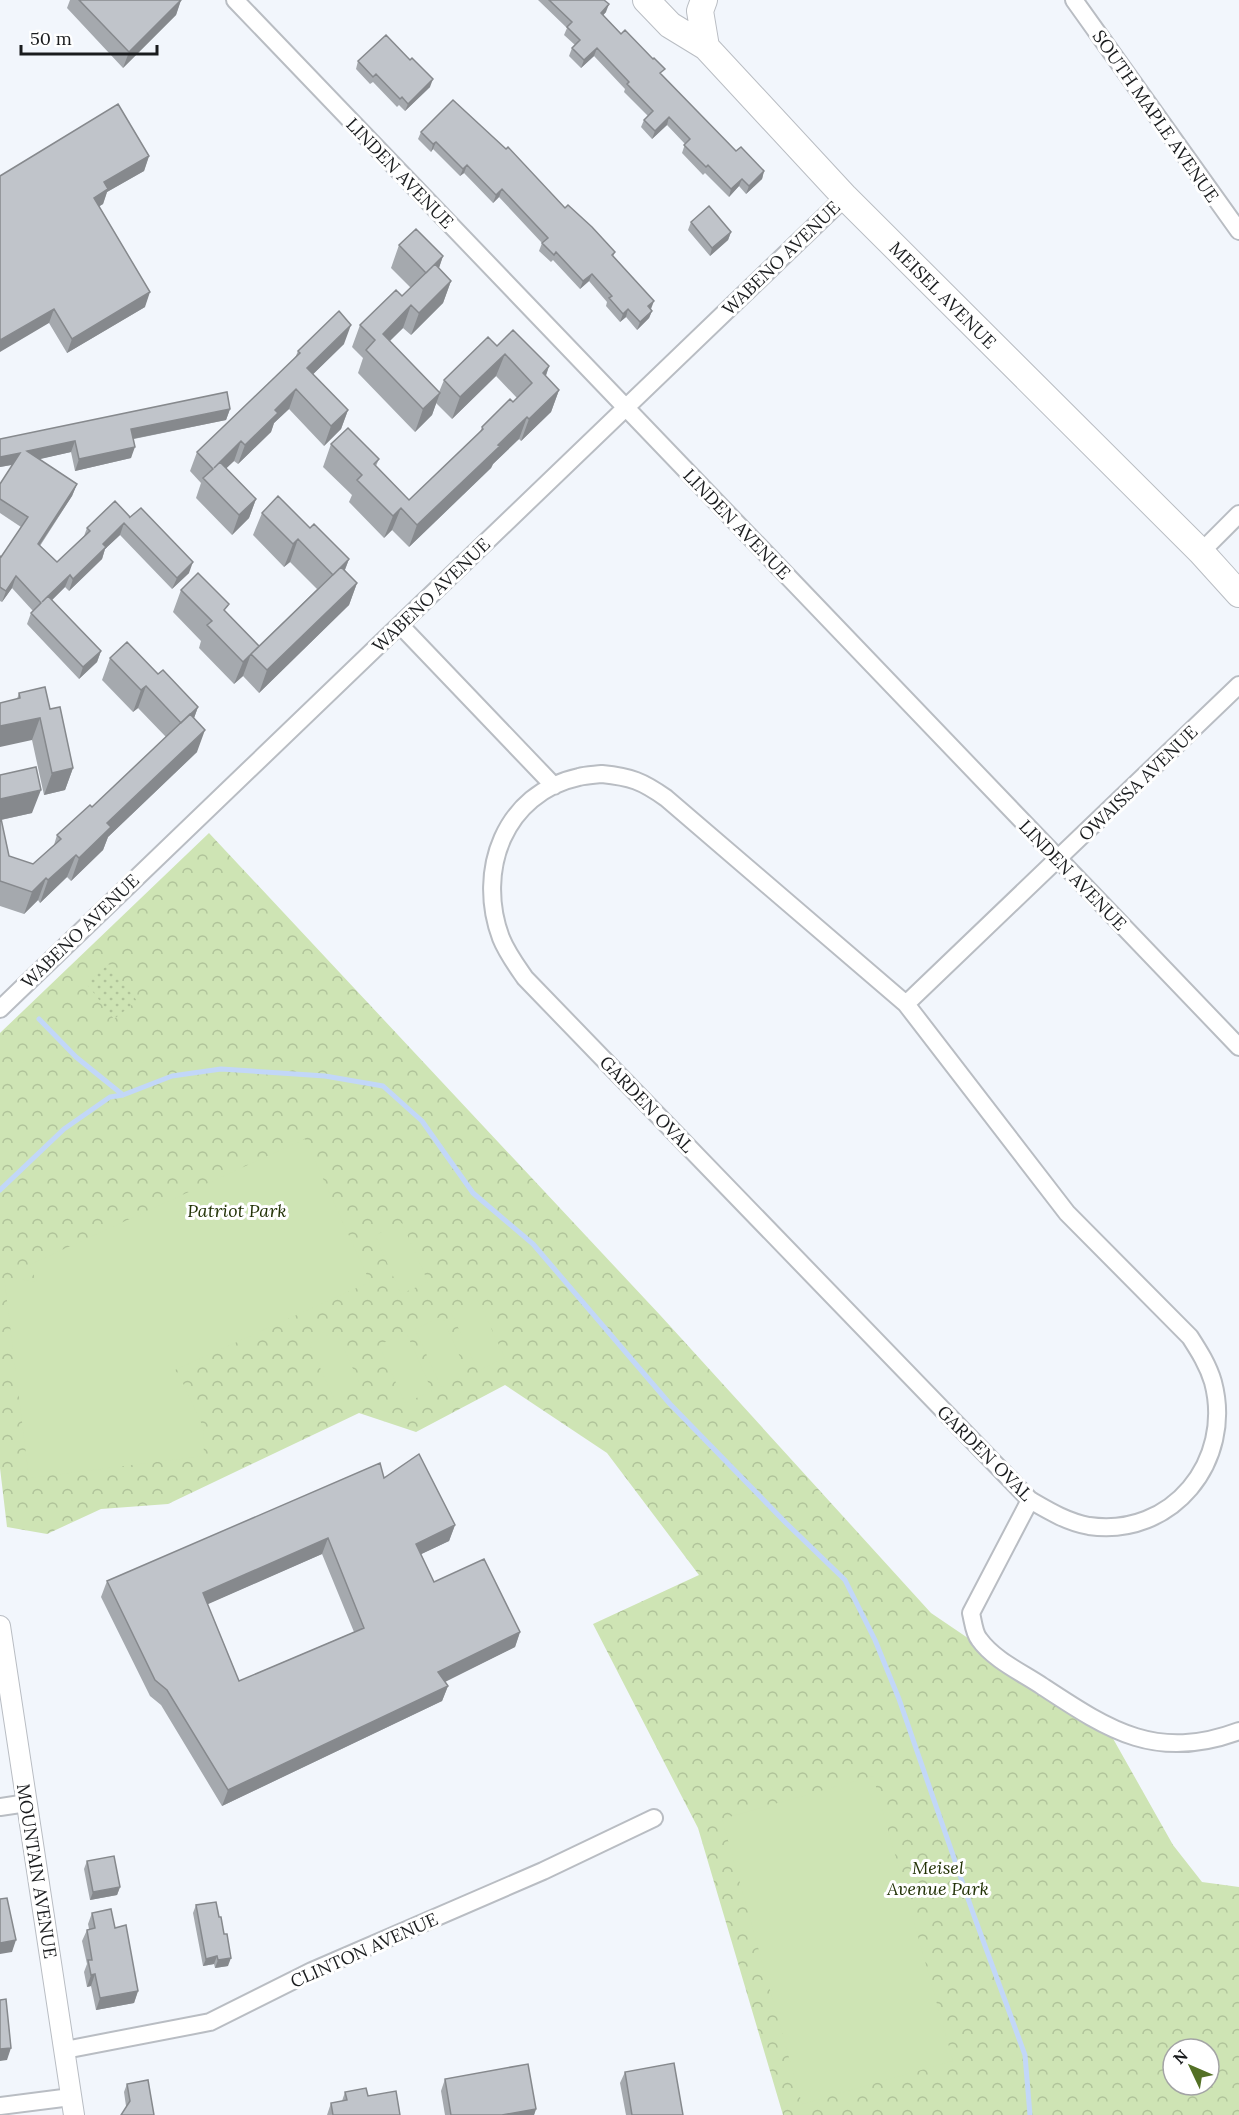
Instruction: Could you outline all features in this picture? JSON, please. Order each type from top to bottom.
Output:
[{"type":"main road","name":"MEISEL AVENUE","points":[[645,0],[670,25],[706,47],[845,197],[1201,552],[1239,594]]},
{"type":"main road","points":[[704,0],[700,11],[706,47]]},
{"type":"street","name":"LINDEN AVENUE","points":[[234,0],[1239,1047]]},
{"type":"street","name":"SOUTH MAPLE AVENUE","points":[[1074,0],[1239,231]]},
{"type":"street","name":"WABENO AVENUE","points":[[0,1009],[845,197]]},
{"type":"street","points":[[1201,552],[1239,514]]},
{"type":"street","points":[[400,625],[554,786]]},
{"type":"street","name":"OWAISSA AVENUE","points":[[906,1004],[1239,685]]},
{"type":"street","name":"GARDEN OVAL","points":[[602,774],[626,777],[645,783],[684,812],[906,1004],[1068,1213],[1190,1337],[1204,1358],[1213,1382],[1217,1407],[1209,1456],[1197,1479],[1172,1507],[1149,1519],[1125,1525],[1087,1526],[1063,1519],[1030,1500],[525,978],[508,953],[497,926],[492,897],[493,868],[499,843],[510,822],[526,804],[554,786],[578,777],[602,774]]},
{"type":"street","name":"WABENO AVENUE","points":[[0,1000],[17,993]]},
{"type":"street","points":[[1030,1500],[970,1613],[978,1638],[994,1655],[1095,1721],[1126,1734],[1143,1739],[1177,1742],[1212,1739],[1239,1731]]},
{"type":"street","name":"MOUNTAIN AVENUE","points":[[0,1626],[73,2106]]},
{"type":"street","points":[[0,1807],[27,1803]]},
{"type":"street","name":"CLINTON AVENUE","points":[[65,2050],[210,2022],[312,1971],[543,1871],[654,1818]]},
{"type":"street","points":[[0,2106],[73,2106]]},
{"type":"green space","points":[[209,833],[660,1315],[931,1613],[1111,1735],[1173,1845],[1202,1882],[1239,1887],[1239,2115],[783,2115],[698,1828],[593,1624],[699,1575],[607,1453],[505,1385],[416,1432],[359,1413],[168,1504],[101,1509],[47,1534],[7,1527],[0,1468],[0,1033]]},
{"type":"green space","points":[[109,964],[137,1001],[114,1019],[86,983]]},
{"type":"green space","name":"Patriot Park","points":[[305,1139],[370,1282],[175,1370],[203,1427],[204,1456],[29,1478],[4,1277],[37,1282],[29,1265]]},
{"type":"green space","points":[[402,1223],[428,1282],[401,1294],[375,1235]]},
{"type":"green space","points":[[478,1300],[505,1358],[478,1371],[451,1312]]},
{"type":"green space","points":[[442,1316],[468,1375],[441,1387],[415,1329]]},
{"type":"green space","points":[[336,1331],[362,1389],[335,1401],[309,1343]]},
{"type":"green space","points":[[406,1332],[432,1391],[405,1403],[379,1345]]},
{"type":"green space","points":[[873,1776],[953,2061],[802,2104],[722,1819]]},
{"type":"building","points":[[79,0],[181,0],[129,52]]},
{"type":"building","points":[[549,0],[604,0],[609,4],[601,13],[621,34],[625,30],[665,69],[660,73],[736,151],[741,147],[764,171],[749,186],[742,179],[731,189],[708,165],[706,167],[684,145],[690,139],[669,117],[655,131],[644,120],[653,111],[597,48],[584,60],[572,48],[580,40],[567,27],[572,22]]},
{"type":"building","points":[[386,35],[410,60],[412,58],[433,79],[408,104],[402,97],[400,99],[376,74],[373,77],[358,61]]},
{"type":"building","points":[[453,100],[506,149],[508,147],[565,208],[568,205],[615,252],[612,255],[654,301],[648,306],[652,311],[640,322],[628,309],[623,314],[609,298],[612,296],[592,274],[583,281],[556,252],[554,255],[542,243],[548,238],[502,189],[496,195],[467,165],[463,169],[436,142],[433,144],[421,132]]},
{"type":"building","points":[[118,104],[149,156],[104,182],[108,189],[94,198],[150,292],[72,339],[54,309],[0,340],[0,176]]},
{"type":"building","points":[[709,206],[731,232],[712,248],[691,222]]},
{"type":"building","points":[[416,229],[443,256],[426,273],[399,245]]},
{"type":"building","points":[[435,264],[451,281],[419,313],[411,305],[383,334],[440,393],[423,409],[366,350],[375,340],[360,325],[396,290],[402,296]]},
{"type":"building","points":[[339,311],[351,325],[307,368],[348,410],[331,426],[296,389],[275,410],[278,413],[245,445],[241,441],[220,462],[256,499],[239,515],[203,478],[213,469],[197,452],[300,353],[298,351]]},
{"type":"building","points":[[513,330],[549,366],[543,373],[559,390],[529,419],[527,417],[417,525],[401,508],[393,516],[357,480],[362,475],[331,444],[348,428],[379,459],[374,464],[409,500],[483,429],[482,427],[510,399],[513,402],[532,383],[505,354],[460,397],[444,380],[488,337],[497,346]]},
{"type":"building","points":[[227,392],[230,409],[131,429],[135,447],[79,459],[75,441],[27,451],[77,484],[38,544],[57,562],[90,531],[87,528],[115,501],[129,518],[141,508],[193,562],[177,578],[124,523],[103,544],[106,547],[73,579],[70,575],[48,596],[101,651],[83,667],[31,613],[41,603],[16,576],[6,591],[0,587],[0,556],[28,517],[0,499],[0,484],[20,453],[0,457],[0,439]]},
{"type":"building","points":[[278,496],[310,528],[314,524],[349,559],[333,575],[298,539],[293,544],[262,513]]},
{"type":"building","points":[[341,567],[357,583],[267,670],[251,654]]},
{"type":"building","points":[[198,573],[229,604],[224,610],[259,646],[243,662],[207,625],[212,621],[181,590]]},
{"type":"building","points":[[127,642],[158,674],[163,670],[198,707],[181,723],[146,686],[141,690],[110,658]]},
{"type":"building","points":[[45,687],[50,709],[60,707],[73,768],[52,773],[40,718],[0,726],[0,703],[20,698],[19,693]]},
{"type":"building","points":[[190,714],[205,730],[107,823],[111,827],[79,858],[76,855],[32,892],[0,881],[0,814],[9,856],[33,864],[61,839],[57,835],[90,805],[92,807]]},
{"type":"building","points":[[36,767],[41,790],[0,799],[0,775]]},
{"type":"building","points":[[419,1454],[455,1525],[416,1544],[434,1582],[484,1559],[520,1632],[438,1672],[448,1686],[228,1790],[167,1690],[155,1680],[107,1581],[380,1463],[384,1478]],"holes":[[[328,1538],[364,1628],[239,1681],[203,1593]]]},
{"type":"building","points":[[114,1856],[120,1887],[93,1892],[87,1861]]},
{"type":"building","points":[[7,1898],[16,1940],[0,1943],[0,1899]]},
{"type":"building","points":[[216,1902],[224,1934],[227,1934],[231,1958],[218,1960],[217,1956],[206,1959],[196,1905]]},
{"type":"building","points":[[111,1909],[115,1928],[126,1925],[138,1991],[100,1998],[95,1974],[91,1975],[88,1960],[92,1960],[87,1930],[95,1928],[92,1913]]},
{"type":"building","points":[[6,1999],[11,2048],[0,2049],[0,2000]]},
{"type":"building","points":[[674,2063],[683,2115],[632,2115],[625,2072]]},
{"type":"building","points":[[528,2064],[536,2109],[502,2115],[451,2115],[445,2079]]},
{"type":"building","points":[[148,2080],[154,2115],[121,2115],[130,2101],[127,2084]]},
{"type":"building","points":[[366,2088],[368,2096],[396,2091],[400,2115],[333,2115],[331,2103],[347,2100],[345,2092]]},
{"type":"waterway","points":[[39,1019],[76,1057],[123,1095]]},
{"type":"waterway","points":[[0,1190],[64,1129],[110,1097],[123,1095],[172,1076],[221,1069],[325,1076],[383,1086],[422,1121],[473,1193],[533,1244],[670,1404],[845,1580],[875,1640],[899,1699],[1025,2055],[1030,2115]]},
{"type":"park label","name":"Meisel Avenue Park","points":[[938,1877]]}]
